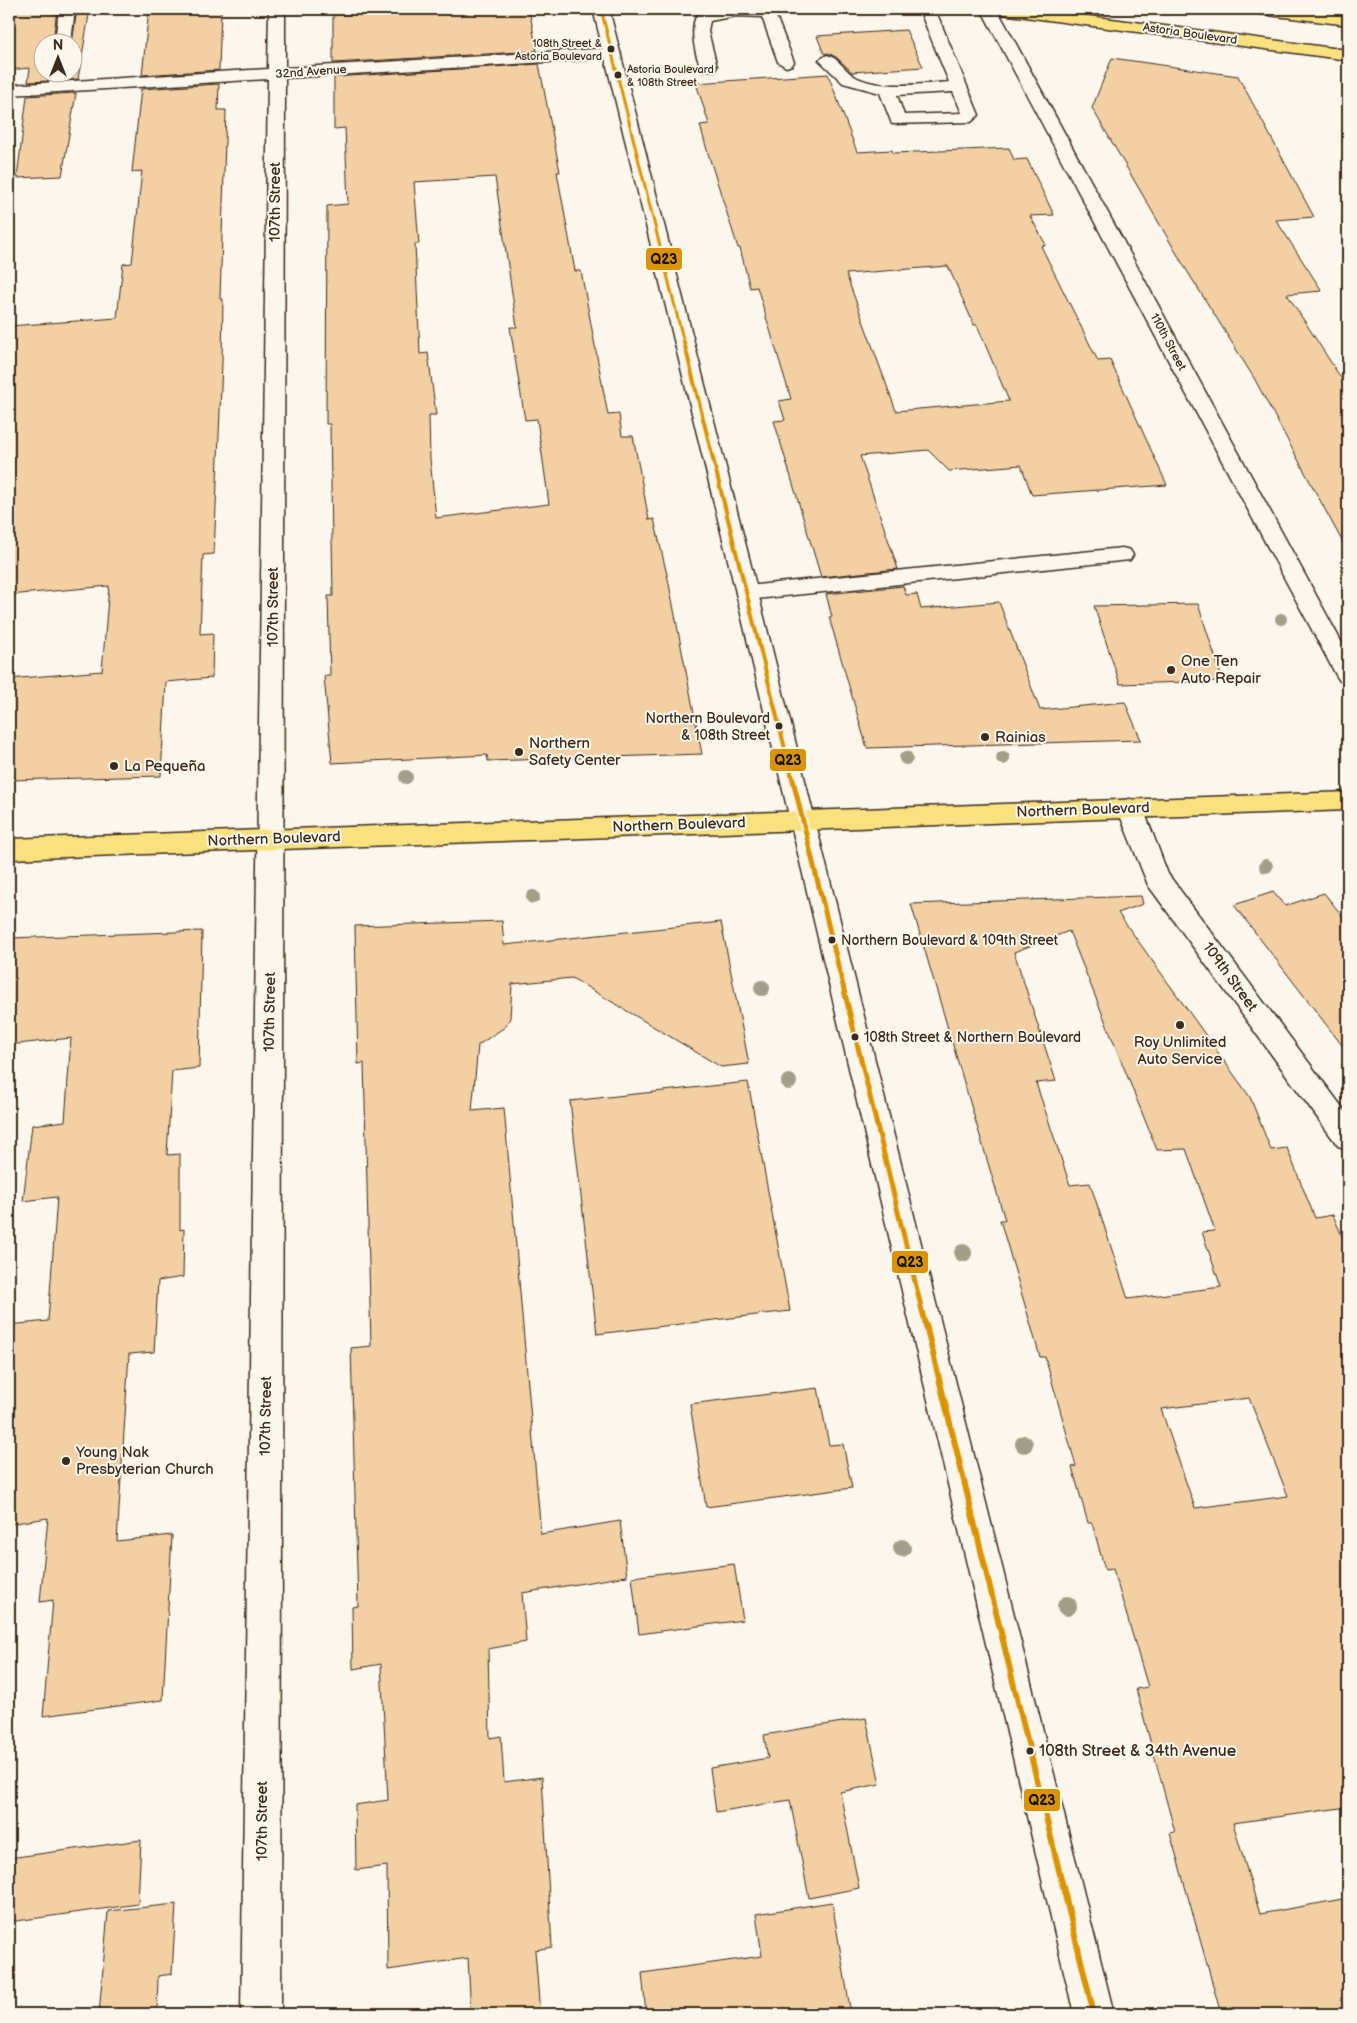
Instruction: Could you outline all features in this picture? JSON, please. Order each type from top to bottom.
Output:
[{"type":"main road","name":"Astoria Boulevard","points":[[1002,9],[1348,55]]},
{"type":"main road","points":[[1260,9],[1348,20]]},
{"type":"main road","name":"Northern Boulevard","points":[[9,849],[1348,801]]},
{"type":"street","points":[[64,32],[67,9]]},
{"type":"street","name":"107th Street","points":[[261,2014],[277,9]]},
{"type":"street","points":[[601,9],[747,593],[1094,2014]]},
{"type":"street","points":[[887,90],[898,120],[966,118],[971,115],[927,9]]},
{"type":"street","name":"110th Street","points":[[989,9],[1348,675]]},
{"type":"street","points":[[1342,9],[1348,15]]},
{"type":"street","points":[[709,66],[700,31],[703,18],[721,12],[769,14],[786,62]]},
{"type":"street","name":"32nd Avenue","points":[[82,79],[276,74],[613,53]]},
{"type":"street","points":[[827,60],[849,80],[887,90],[960,88]]},
{"type":"street","name":"32nd Avenue","points":[[9,90],[48,82]]},
{"type":"street","points":[[747,593],[1122,555]]},
{"type":"street","name":"109th Street","points":[[1130,808],[1157,878],[1348,1137]]},
{"type":"building","points":[[9,9],[57,9],[54,32],[32,32],[32,82],[28,82],[30,68],[9,70]]},
{"type":"building","points":[[77,9],[90,9],[82,56],[82,32],[74,32]]},
{"type":"building","points":[[149,9],[221,9],[219,70],[142,75]]},
{"type":"building","points":[[437,9],[529,9],[537,51],[333,63],[333,15]]},
{"type":"building","points":[[906,30],[923,67],[852,72],[836,57],[828,53],[824,54],[817,36]]},
{"type":"building","points":[[1112,58],[1238,76],[1314,217],[1276,220],[1322,291],[1287,294],[1348,389],[1348,552],[1254,378],[1184,266],[1092,108]]},
{"type":"building","points":[[539,64],[560,172],[557,172],[575,271],[581,271],[608,415],[619,414],[622,436],[633,436],[649,520],[654,519],[668,579],[702,754],[488,761],[487,755],[332,763],[324,676],[330,676],[328,596],[333,596],[330,424],[326,424],[327,206],[348,204],[345,128],[334,129],[334,77]],"holes":[[[495,177],[517,327],[510,327],[525,420],[537,419],[549,504],[436,518],[430,459],[429,415],[436,415],[428,353],[420,354],[415,244],[419,244],[414,182]]]},
{"type":"building","points":[[828,74],[857,152],[892,150],[893,153],[1009,148],[1014,160],[1027,159],[1054,215],[1030,216],[1046,245],[1041,246],[1098,361],[1110,360],[1167,485],[1032,495],[1021,465],[949,471],[928,450],[860,456],[898,569],[821,577],[774,421],[785,420],[779,401],[791,399],[757,287],[750,288],[740,248],[738,248],[707,150],[700,125],[709,124],[696,83]],"holes":[[[948,266],[974,325],[977,325],[1009,401],[896,411],[846,274]]]},
{"type":"building","points":[[219,84],[218,110],[226,110],[220,299],[223,299],[222,363],[214,554],[203,555],[200,634],[213,633],[212,678],[166,682],[161,776],[9,780],[9,679],[102,671],[109,586],[9,595],[9,326],[117,318],[123,264],[132,263],[142,171],[132,172],[141,89]]},
{"type":"building","points":[[76,93],[62,176],[17,178],[27,96]]},
{"type":"building","points":[[903,586],[906,595],[917,594],[921,609],[999,602],[1040,710],[1125,702],[1141,740],[867,748],[829,617],[832,617],[826,594]]},
{"type":"building","points":[[1198,604],[1223,681],[1120,684],[1094,606]]},
{"type":"building","points":[[1273,892],[1285,906],[1324,893],[1348,923],[1348,1053],[1234,905]]},
{"type":"building","points":[[1141,896],[1143,904],[1118,913],[1250,1097],[1271,1150],[1287,1148],[1315,1218],[1333,1215],[1348,1250],[1348,1807],[1233,1823],[1260,1914],[1348,1898],[1348,2014],[1221,2014],[1170,1833],[1175,1832],[1136,1689],[1148,1687],[1113,1569],[1105,1570],[1092,1523],[1088,1523],[1072,1467],[1076,1466],[1045,1357],[1040,1357],[1000,1220],[1005,1220],[911,904]],"holes":[[[1069,931],[1157,1150],[1186,1149],[1215,1231],[1202,1232],[1221,1287],[1128,1299],[1090,1183],[1070,1185],[1036,1083],[1056,1081],[1014,952]],[[1249,1398],[1288,1496],[1195,1508],[1161,1409]]]},
{"type":"building","points":[[502,921],[504,945],[721,922],[749,1064],[721,1067],[572,978],[512,984],[510,1018],[505,1027],[478,1045],[472,1111],[504,1108],[541,1534],[620,1521],[627,1576],[522,1593],[526,1642],[488,1649],[490,1738],[501,1736],[504,1782],[542,1777],[552,1947],[535,1950],[540,2014],[471,2014],[468,1958],[388,1970],[387,1866],[356,1870],[355,1805],[388,1800],[381,1664],[353,1669],[352,1607],[358,1606],[351,1348],[371,1346],[364,1063],[358,1064],[355,926]]},
{"type":"building","points":[[202,931],[199,1068],[172,1071],[167,1155],[180,1154],[180,1230],[184,1229],[183,1277],[158,1281],[154,1352],[129,1354],[117,1541],[172,1535],[163,1700],[43,1716],[53,1600],[40,1602],[48,1518],[9,1524],[9,1325],[48,1321],[57,1197],[23,1201],[32,1125],[65,1121],[71,1038],[9,1045],[9,938]]},
{"type":"building","points":[[748,1082],[790,1311],[597,1334],[570,1101]]},
{"type":"building","points":[[818,1388],[829,1445],[843,1444],[852,1488],[706,1507],[690,1404]]},
{"type":"building","points":[[734,1564],[743,1620],[639,1634],[632,1577]]},
{"type":"building","points":[[866,1718],[880,1784],[840,1792],[859,1888],[809,1898],[790,1800],[716,1812],[710,1768],[768,1758],[764,1735]]},
{"type":"building","points":[[141,1840],[138,1904],[9,1922],[9,1858]]},
{"type":"building","points":[[832,1902],[851,2014],[646,2014],[642,1973],[762,1956],[756,1914]]},
{"type":"building","points":[[176,1904],[172,1974],[158,1976],[157,2014],[99,2014],[108,1911]]},
{"type":"transit line","name":"Q23","points":[[601,9],[747,593],[1094,2014]]},
{"type":"place","name":"108th Street & Astoria Boulevard","points":[[611,49]]},
{"type":"place","name":"Astoria Boulevard & 108th Street","points":[[618,75]]},
{"type":"place","name":"One Ten Auto Repair","points":[[1171,670]]},
{"type":"place","name":"Northern Boulevard & 108th Street","points":[[779,726]]},
{"type":"place","name":"Rainias","points":[[985,737]]},
{"type":"place","name":"Northern Safety Center","points":[[519,752]]},
{"type":"place","name":"La Pequeña","points":[[114,766]]},
{"type":"place","name":"Northern Boulevard & 109th Street","points":[[832,940]]},
{"type":"place","name":"Roy Unlimited Auto Service","points":[[1180,1025]]},
{"type":"place","name":"108th Street & Northern Boulevard","points":[[855,1037]]},
{"type":"place","name":"Young Nak Presbyterian Church","points":[[66,1461]]},
{"type":"place","name":"108th Street & 34th Avenue","points":[[1030,1751]]}]
